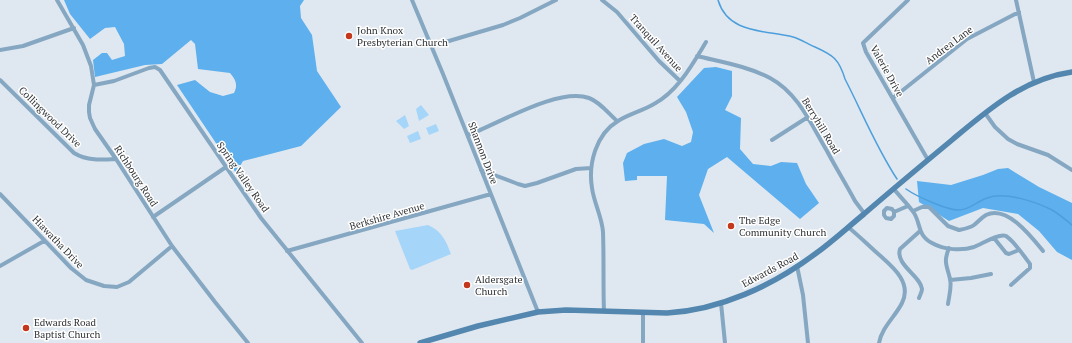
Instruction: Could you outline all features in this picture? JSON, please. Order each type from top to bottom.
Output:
[{"type":"street","name":"Richbourg Road","points":[[57,0],[74,28],[89,59],[94,85],[89,105],[90,118],[95,129],[172,246],[248,343]]},
{"type":"street","name":"Shannon Drive","points":[[412,0],[468,135],[538,312]]},
{"type":"street","points":[[432,46],[503,25],[556,0]]},
{"type":"street","name":"Tranquil Avenue","points":[[602,0],[617,12],[659,61],[680,81]]},
{"type":"street","name":"Valerie Drive","points":[[908,0],[863,43],[866,52],[928,160]]},
{"type":"street","points":[[1016,0],[1034,82]]},
{"type":"street","name":"Andrea Lane","points":[[893,98],[967,39],[1018,12]]},
{"type":"street","points":[[0,50],[23,46],[74,28]]},
{"type":"street","points":[[604,311],[602,231],[601,221],[592,188],[593,156],[600,141],[617,121],[660,100],[671,92],[706,42]]},
{"type":"street","name":"Berryhill Road","points":[[697,56],[734,65],[769,77],[788,91],[796,99],[808,117],[855,201],[864,213]]},
{"type":"street","name":"Spring Valley Road","points":[[94,85],[114,81],[149,68],[157,68],[164,75],[261,218],[362,343]]},
{"type":"street","name":"Edwards Road","points":[[420,343],[478,326],[538,312],[555,310],[684,312],[703,309],[721,303],[766,284],[815,254],[985,113],[1011,95],[1034,82],[1072,72]]},
{"type":"street","name":"Collingwood Drive","points":[[0,80],[74,153],[95,160],[116,159]]},
{"type":"street","points":[[468,135],[548,102],[567,97],[582,97],[593,100],[600,104],[617,121]]},
{"type":"street","points":[[985,113],[995,127],[1008,140],[1048,155],[1072,170]]},
{"type":"street","points":[[772,140],[808,117]]},
{"type":"street","points":[[153,217],[226,167]]},
{"type":"street","points":[[481,170],[525,186],[576,169],[592,168]]},
{"type":"street","points":[[894,189],[913,211],[916,216],[920,232],[931,243],[948,248],[962,249],[974,247],[1001,235],[1007,237],[1031,266],[1011,285]]},
{"type":"street","name":"Hiawatha Drive","points":[[0,194],[79,276],[93,283],[112,287],[123,285],[133,279],[172,246]]},
{"type":"street","name":"Berkshire Avenue","points":[[287,251],[491,194]]},
{"type":"street","points":[[894,212],[908,206]]},
{"type":"street","points":[[913,211],[922,207],[929,207],[948,226],[959,230],[974,225],[988,214],[998,212],[1017,223],[1043,251]]},
{"type":"street","points":[[848,227],[894,268],[903,282],[905,293],[903,300],[884,329],[879,343]]},
{"type":"street","points":[[919,298],[921,287],[900,259],[899,252],[908,241],[920,232]]},
{"type":"street","points":[[994,238],[1006,253],[1009,254],[1019,250]]},
{"type":"street","points":[[0,266],[44,241]]},
{"type":"street","points":[[948,248],[945,258],[945,264],[950,280],[948,304]]},
{"type":"street","points":[[797,266],[803,295],[808,343]]},
{"type":"street","points":[[950,280],[991,274]]},
{"type":"street","points":[[721,303],[725,343]]},
{"type":"street","points":[[643,312],[643,343]]},
{"type":"shaded area","points":[[64,0],[304,0],[300,6],[301,18],[312,35],[317,71],[341,107],[301,146],[243,161],[236,173],[177,85],[195,80],[210,92],[223,96],[234,93],[236,87],[234,78],[230,73],[198,69],[195,44],[191,40],[162,64],[145,65],[95,77],[93,60],[102,53],[107,53],[112,60],[125,56],[124,44],[115,27],[105,28],[90,39],[70,14]]},
{"type":"shaded area","points":[[716,67],[732,71],[732,96],[725,110],[741,118],[740,149],[753,164],[771,166],[781,162],[797,163],[806,184],[819,203],[800,219],[727,157],[708,169],[699,195],[714,233],[704,224],[665,220],[667,176],[637,176],[637,180],[625,181],[623,163],[627,153],[644,144],[664,139],[682,146],[691,142],[693,132],[686,112],[677,97],[704,68]]},
{"type":"shaded area","points":[[421,105],[429,115],[419,121],[416,109]]},
{"type":"shaded area","points":[[405,115],[409,126],[404,129],[396,121]]},
{"type":"shaded area","points":[[436,124],[439,131],[429,135],[426,128]]},
{"type":"shaded area","points":[[418,131],[421,139],[410,143],[407,136]]},
{"type":"shaded area","points":[[1008,168],[1039,187],[1072,203],[1072,260],[1057,252],[1039,231],[1018,214],[983,208],[949,221],[919,202],[917,181],[951,185],[998,169]]},
{"type":"shaded area","points":[[428,225],[440,233],[451,254],[412,270],[410,269],[395,231]]},
{"type":"waterway","points":[[718,0],[723,11],[730,19],[739,25],[749,29],[796,38],[831,55],[838,62],[876,142],[897,179]]},
{"type":"waterway","points":[[906,189],[932,202],[955,210],[971,207],[984,199],[994,196],[1020,198],[1052,210],[1072,225]]},
{"type":"place","name":"John Knox Presbyterian Church","points":[[349,36]]},
{"type":"place","name":"The Edge Community Church","points":[[731,226]]},
{"type":"place","name":"Aldersgate Church","points":[[467,285]]},
{"type":"place","name":"Edwards Road Baptist Church","points":[[26,328]]}]
